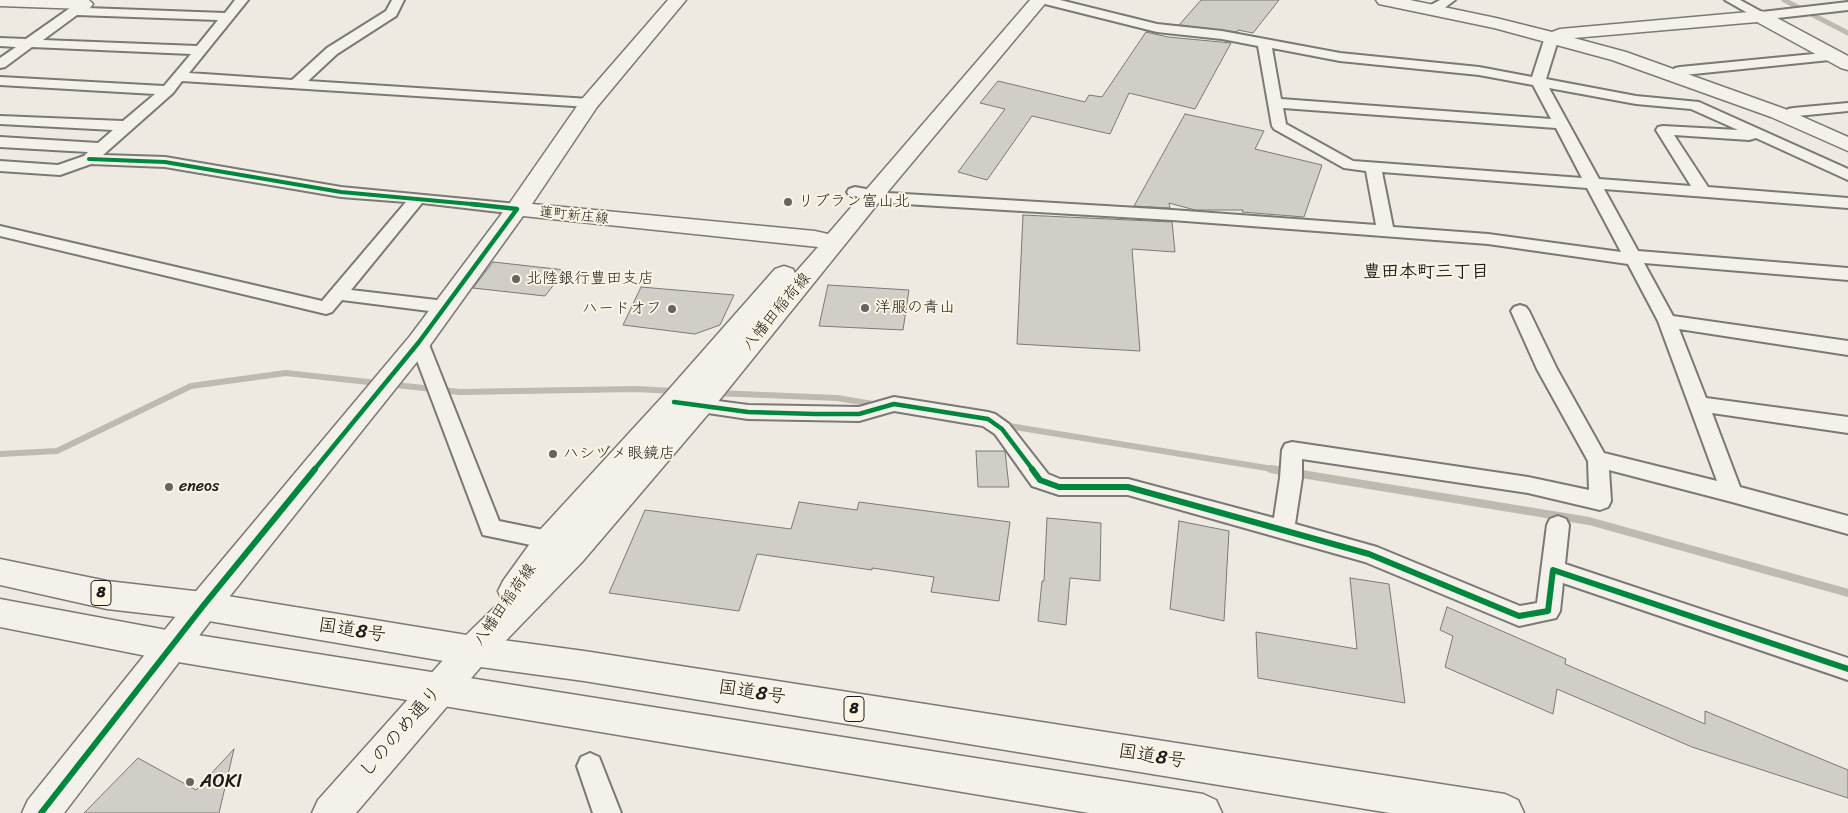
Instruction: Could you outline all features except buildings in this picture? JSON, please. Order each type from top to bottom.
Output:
[{"type":"main road","name":"蓮町新庄線","points":[[677,0],[589,103],[517,209],[824,241]]},
{"type":"main road","name":"八幡田稲荷線","points":[[473,651],[572,552],[686,404],[864,194],[1020,0]]},
{"type":"main road","name":"八幡田稲荷線","points":[[864,194],[1039,0]]},
{"type":"main road","points":[[1386,0],[1442,5],[1619,56],[1785,117],[1848,145]]},
{"type":"main road","points":[[0,1],[82,5]]},
{"type":"main road","points":[[1552,37],[1562,33],[1760,16],[1841,60]]},
{"type":"main road","points":[[41,813],[203,606],[419,342],[517,209]]},
{"type":"main road","name":"八幡田稲荷線","points":[[473,651],[550,540],[686,404]]},
{"type":"main road","name":"国道8号","points":[[0,572],[107,594],[203,606],[473,651],[584,666],[1505,813]]},
{"type":"main road","points":[[0,613],[172,646],[439,688],[1099,805],[1204,813]]},
{"type":"main road","name":"しののめ通り","points":[[331,813],[473,651]]},
{"type":"street","points":[[0,166],[60,170],[89,159],[168,90],[242,0]]},
{"type":"street","points":[[295,84],[332,51],[391,13],[398,0]]},
{"type":"street","points":[[1045,0],[1157,28],[1264,42],[1340,57],[1479,71],[1636,100],[1694,105],[1848,175]]},
{"type":"street","points":[[1731,0],[1760,16],[1848,6]]},
{"type":"street","points":[[1800,0],[1818,9]]},
{"type":"street","points":[[0,64],[82,5],[228,17]]},
{"type":"street","points":[[1552,37],[1538,81],[1666,322],[1732,493]]},
{"type":"street","points":[[0,42],[199,50]]},
{"type":"street","points":[[1264,42],[1279,126],[1350,165],[1848,203]]},
{"type":"street","points":[[1676,76],[1680,71],[1841,60]]},
{"type":"street","points":[[178,77],[589,103]]},
{"type":"street","points":[[0,81],[168,90]]},
{"type":"street","points":[[1275,103],[1561,124]]},
{"type":"street","points":[[1785,117],[1793,112],[1848,107]]},
{"type":"street","points":[[0,120],[127,126]]},
{"type":"street","points":[[1703,192],[1663,130],[1749,135],[1755,132]]},
{"type":"street","points":[[0,142],[102,148]]},
{"type":"street","points":[[89,159],[165,162],[341,192],[517,209]]},
{"type":"street","points":[[1373,167],[1385,231]]},
{"type":"street","points":[[864,194],[1488,239],[1632,258],[1848,274]]},
{"type":"street","points":[[0,231],[326,308],[418,198]]},
{"type":"street","points":[[338,294],[445,307]]},
{"type":"street","points":[[1283,530],[1291,478],[1292,450],[1528,485],[1600,501],[1598,461],[1547,369],[1520,310]]},
{"type":"street","points":[[1666,322],[1824,343],[1848,348]]},
{"type":"street","points":[[419,342],[491,529],[550,540]]},
{"type":"street","points":[[686,404],[748,412],[859,414],[894,404],[988,419],[1002,429],[1040,480],[1059,487],[1128,487],[1369,554],[1519,616],[1548,611],[1558,525]]},
{"type":"street","points":[[1698,404],[1848,425]]},
{"type":"street","points":[[1598,461],[1732,493],[1848,525]]},
{"type":"street","points":[[1554,570],[1848,669]]},
{"type":"street","points":[[590,766],[607,813]]},
{"type":"waterway","points":[[1784,0],[1848,33]]},
{"type":"waterway","points":[[0,454],[57,451],[191,386],[286,373],[460,392],[635,389],[675,391]]},
{"type":"waterway","points":[[716,393],[837,398],[879,405]]},
{"type":"waterway","points":[[1003,425],[1279,470]]},
{"type":"waterway","points":[[1271,469],[1589,521],[1848,593]]},
{"type":"cycle path","points":[[41,813],[203,606],[419,342],[517,209],[341,192],[165,162],[89,159]]},
{"type":"cycle path","points":[[674,402],[748,412],[815,414],[859,414],[894,404],[988,419],[1002,429],[1040,480],[1059,487],[1128,487],[1369,554],[1519,616],[1548,611],[1553,570],[1848,669]]},
{"type":"place","name":"リブラン富山北","points":[[788,202]]},
{"type":"place","name":"北陸銀行豊田支店","points":[[516,279]]},
{"type":"place","name":"洋服の青山","points":[[865,308]]},
{"type":"place","name":"ハードオフ","points":[[672,309]]},
{"type":"place","name":"ハシヅメ眼鏡店","points":[[553,454]]},
{"type":"place","name":"eneos","points":[[169,487]]},
{"type":"place","name":"AOKI","points":[[190,782]]},
{"type":"district","name":"豊田本町三丁目","points":[[1426,272]]}]
